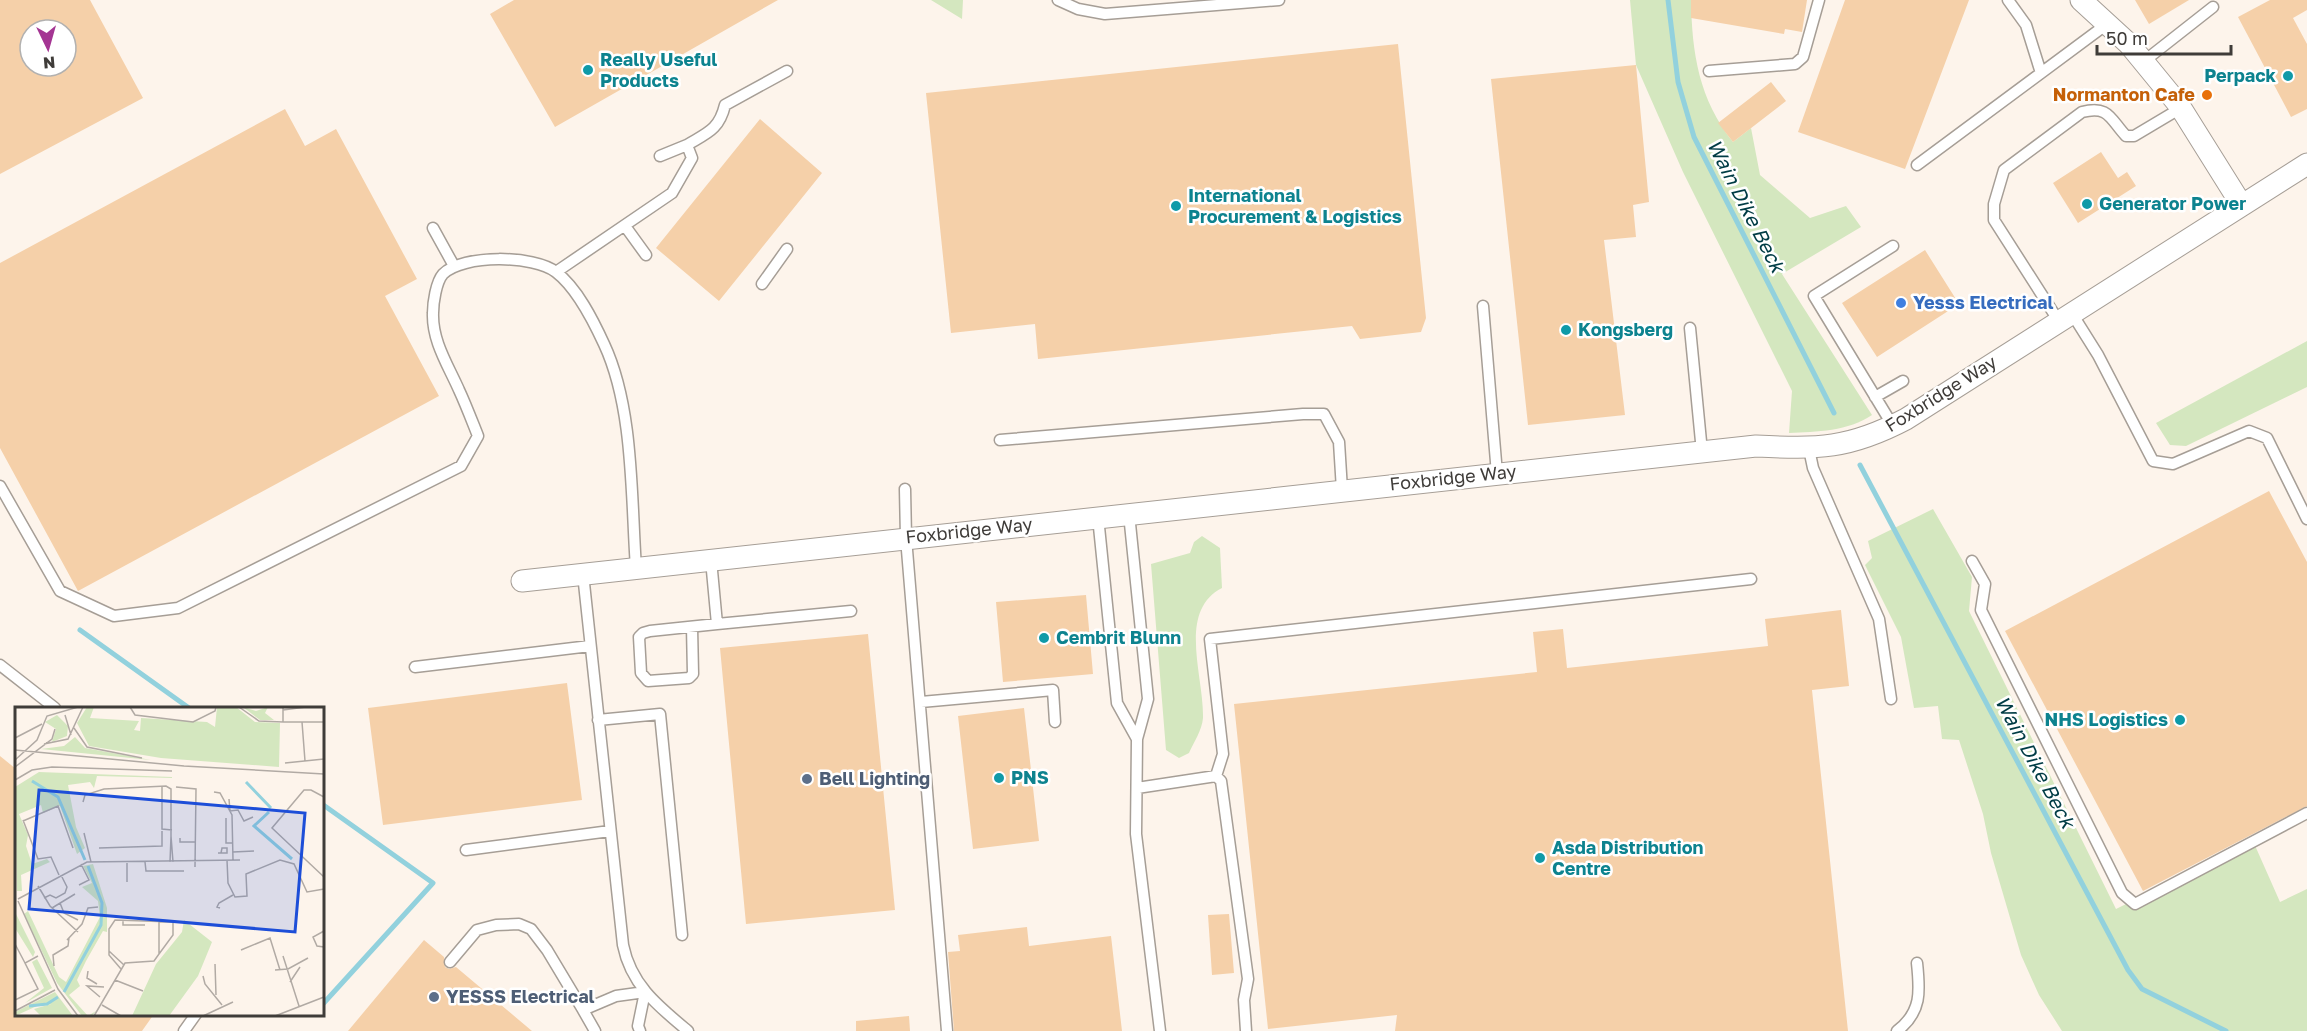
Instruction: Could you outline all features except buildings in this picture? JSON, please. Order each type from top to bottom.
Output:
[{"type":"street","points":[[2080,0],[2107,24],[2143,62],[2181,108],[2241,204]]},
{"type":"street","name":"Foxbridge Way","points":[[522,581],[1756,446],[1809,449],[1842,445],[1893,426],[2307,164]]},
{"type":"lane","points":[[1058,0],[1078,9],[1105,14],[1175,5],[1279,0]]},
{"type":"lane","points":[[1709,71],[1795,64],[1803,57],[1819,0]]},
{"type":"lane","points":[[2008,0],[2026,25],[2041,73]]},
{"type":"lane","points":[[2143,62],[2213,7]]},
{"type":"lane","points":[[1917,165],[2107,24]]},
{"type":"lane","points":[[660,156],[687,145],[710,131],[721,121],[725,105],[787,71]]},
{"type":"lane","points":[[2181,108],[2134,136],[2126,136],[2106,112],[2095,109],[2082,112],[2004,170],[1997,188],[1994,220],[2065,316],[2098,355],[2153,461],[2173,464],[2249,431],[2257,433],[2267,438],[2307,519]]},
{"type":"lane","points":[[556,272],[672,193],[693,158],[687,145]]},
{"type":"lane","points":[[625,226],[646,255]]},
{"type":"lane","points":[[433,228],[454,266]]},
{"type":"lane","points":[[1893,246],[1814,296],[1893,426]]},
{"type":"lane","points":[[762,284],[787,249]]},
{"type":"lane","points":[[0,486],[60,591],[114,616],[178,608],[461,466],[478,436],[435,337],[433,314],[441,276],[454,266],[484,261],[517,260],[538,264],[556,272],[585,309],[605,345],[614,374],[627,442],[636,568]]},
{"type":"lane","points":[[1483,306],[1497,474]]},
{"type":"lane","points":[[1690,328],[1702,452]]},
{"type":"lane","points":[[1875,397],[1903,381]]},
{"type":"lane","points":[[1000,440],[1324,414],[1339,441],[1342,490]]},
{"type":"lane","points":[[1809,449],[1813,468],[1879,619],[1891,699]]},
{"type":"lane","points":[[905,489],[906,538],[947,1031]]},
{"type":"lane","points":[[1129,514],[1148,699],[1137,739],[1136,834],[1160,1031]]},
{"type":"lane","points":[[1098,517],[1117,703],[1137,739]]},
{"type":"lane","points":[[711,560],[717,624]]},
{"type":"lane","points":[[1972,561],[1985,584],[1980,610],[2122,893],[2135,904],[2307,813]]},
{"type":"lane","points":[[583,574],[627,967],[645,992],[688,1031]]},
{"type":"lane","points":[[1246,1031],[1244,1000],[1248,979],[1224,789],[1216,776],[1223,754],[1210,639],[1751,579]]},
{"type":"lane","points":[[692,627],[693,674],[689,678],[648,681],[641,673],[639,637],[643,633],[692,627],[717,624],[851,611]]},
{"type":"lane","points":[[414,667],[590,646]]},
{"type":"lane","points":[[0,665],[54,707]]},
{"type":"lane","points":[[921,702],[1053,690],[1055,722]]},
{"type":"lane","points":[[598,720],[660,714],[682,935]]},
{"type":"lane","points":[[1137,788],[1216,776]]},
{"type":"lane","points":[[466,850],[610,831]]},
{"type":"lane","points":[[450,962],[477,930],[496,925],[519,924],[531,929],[547,950],[596,1031]]},
{"type":"lane","points":[[1897,1031],[1914,1014],[1920,996],[1917,963]]},
{"type":"lane","points":[[583,1010],[616,996],[645,992]]},
{"type":"lane","points":[[640,1031],[638,1026],[645,992]]},
{"type":"lane","points":[[184,1031],[195,1016]]},
{"type":"green space","points":[[931,0],[963,0],[962,19]]},
{"type":"green space","points":[[1630,0],[1691,0],[1693,39],[1700,75],[1712,109],[1721,126],[1733,142],[1751,128],[1760,175],[1810,218],[1846,206],[1861,227],[1782,274],[1872,415],[1832,430],[1789,433],[1792,391],[1683,172],[1636,65]]},
{"type":"green space","points":[[2307,341],[2307,387],[2186,446],[2170,445],[2156,423]]},
{"type":"green space","points":[[1933,509],[1972,577],[1969,611],[2116,909],[2253,841],[2280,902],[2307,889],[2307,1031],[2062,1031],[2039,995],[2021,955],[1991,853],[1983,814],[1959,740],[1942,739],[1938,706],[1914,708],[1901,637],[1865,565],[1872,558],[1868,541]]},
{"type":"green space","points":[[1202,536],[1220,548],[1222,588],[1208,598],[1200,612],[1196,628],[1196,646],[1203,718],[1189,753],[1179,758],[1166,750],[1151,564],[1190,553],[1194,542]]},
{"type":"waterway","name":"Wain Dike Beck","points":[[1668,0],[1678,82],[1694,137],[1834,413]]},
{"type":"waterway","name":"Wain Dike Beck","points":[[1860,465],[2128,970],[2142,989],[2226,1031]]},
{"type":"waterway","points":[[80,630],[188,707]]},
{"type":"waterway","points":[[324,805],[433,883],[324,1003]]},
{"type":"place","name":"Really Useful Products","points":[[588,70]]},
{"type":"place","name":"Perpack","points":[[2288,76]]},
{"type":"place","name":"Normanton Cafe","points":[[2207,95]]},
{"type":"place","name":"Generator Power","points":[[2087,204]]},
{"type":"place","name":"International Procurement & Logistics","points":[[1176,206]]},
{"type":"place","name":"Yesss Electrical","points":[[1901,303]]},
{"type":"place","name":"Kongsberg","points":[[1566,330]]},
{"type":"place","name":"Cembrit Blunn","points":[[1044,638]]},
{"type":"place","name":"NHS Logistics","points":[[2180,720]]},
{"type":"place","name":"PNS","points":[[999,778]]},
{"type":"place","name":"Bell Lighting","points":[[807,779]]},
{"type":"place","name":"Asda Distribution Centre","points":[[1540,858]]},
{"type":"place","name":"YESSS Electrical","points":[[434,997]]}]
